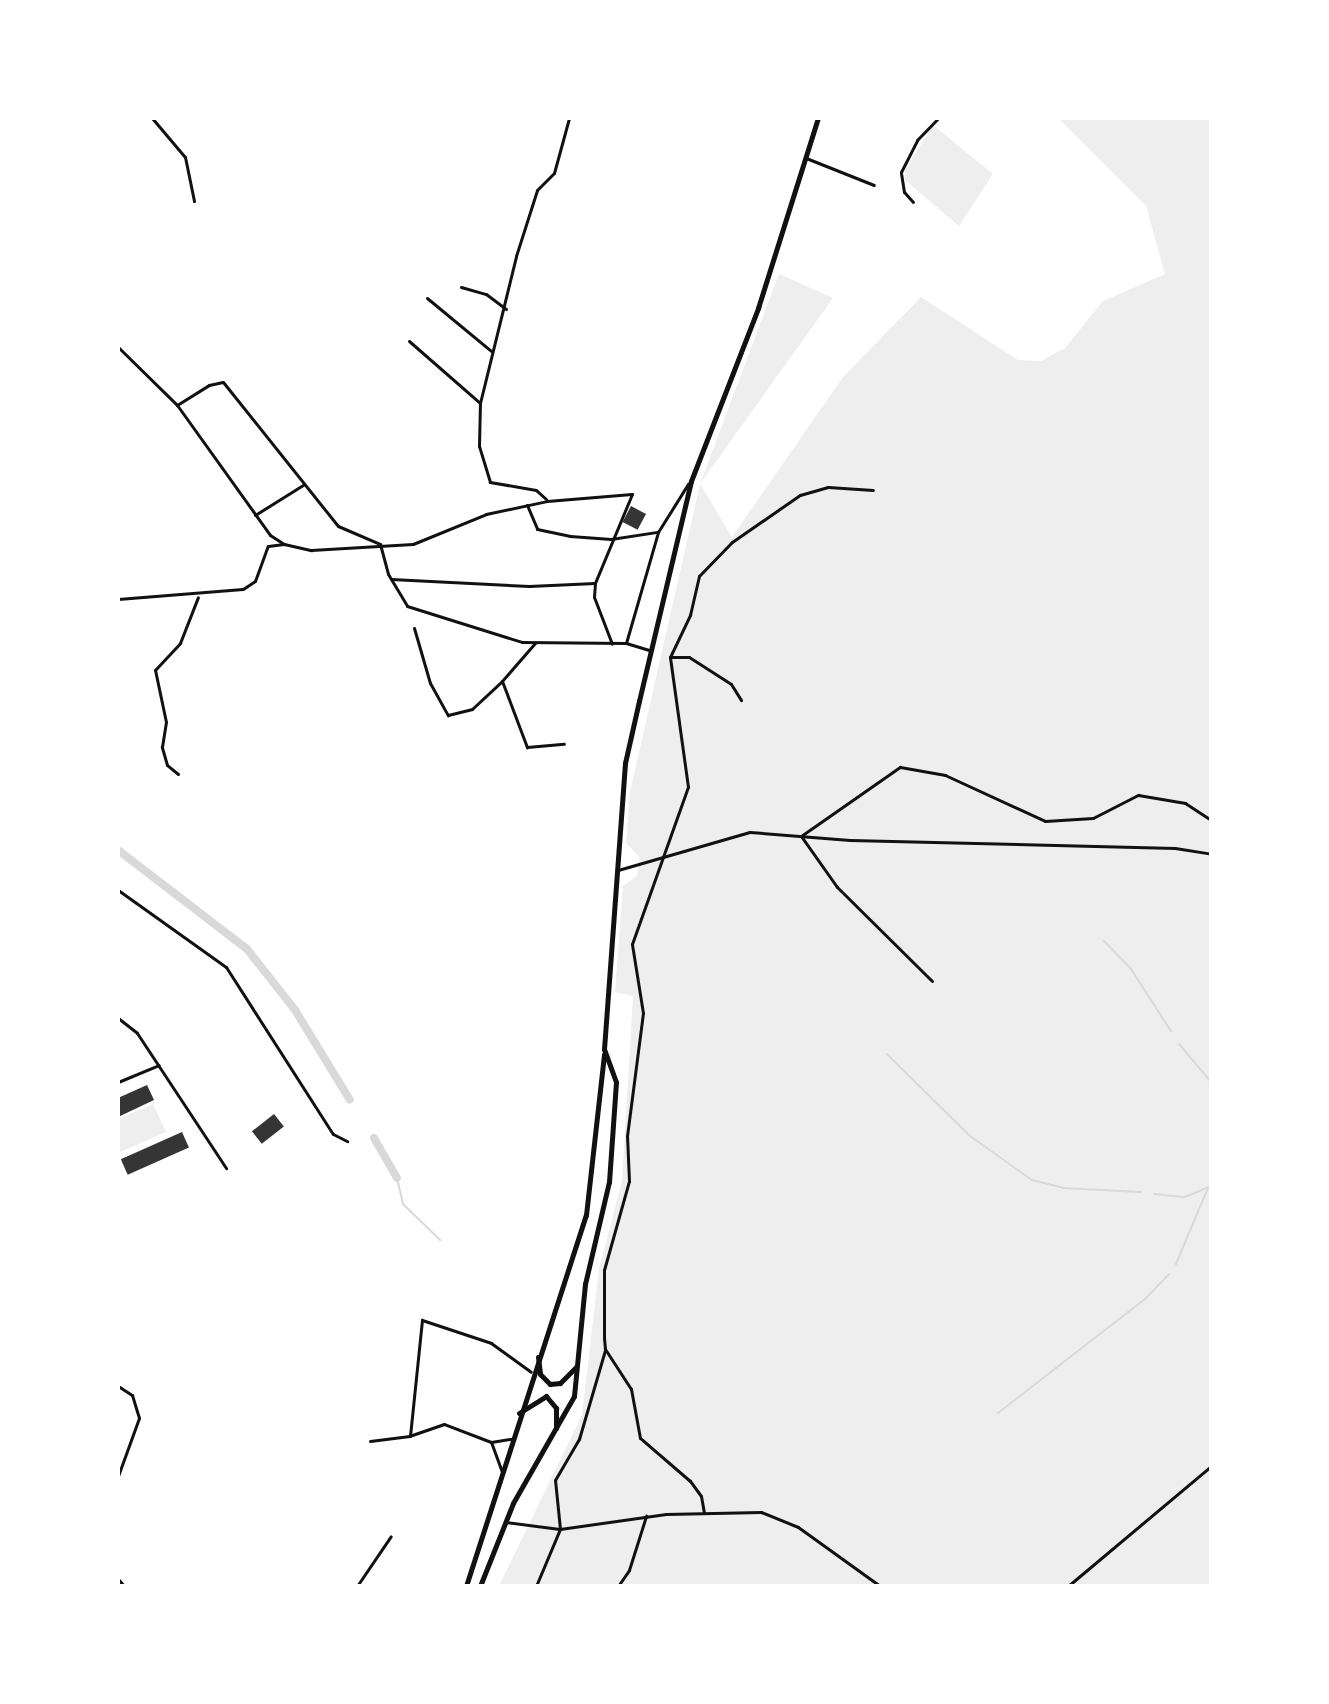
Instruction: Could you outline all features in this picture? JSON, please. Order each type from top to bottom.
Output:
[{"type":"main road","points":[[466,1586],[531,1372],[586,1215],[604,1049],[625,763],[691,481],[758,308],[818,118]]},
{"type":"main road","points":[[480,1586],[505,1522],[574,1396],[590,1252],[609,1182],[616,1082],[604,1049]]},
{"type":"main road","points":[[538,1352],[540,1374],[550,1384],[571,1376],[578,1364]]},
{"type":"main road","points":[[518,1415],[546,1396],[556,1408],[556,1429]]},
{"type":"street","points":[[152,118],[185,157],[194,201]]},
{"type":"street","points":[[547,501],[536,490],[490,482],[479,446],[480,403],[491,351],[506,309],[537,190],[554,173],[569,118]]},
{"type":"street","points":[[913,202],[904,192],[901,172],[917,140],[938,118]]},
{"type":"street","points":[[806,158],[874,185]]},
{"type":"street","points":[[461,287],[486,294],[506,309]]},
{"type":"street","points":[[427,298],[491,351]]},
{"type":"street","points":[[409,341],[480,403]]},
{"type":"street","points":[[118,347],[177,405],[255,515],[284,544]]},
{"type":"street","points":[[177,405],[209,385],[223,382],[338,526],[380,544],[391,579],[407,606],[449,623],[535,643],[626,643],[651,651]]},
{"type":"street","points":[[626,643],[658,532],[691,481]]},
{"type":"street","points":[[255,515],[303,485]]},
{"type":"street","points":[[536,1586],[560,1529],[555,1480],[579,1439],[605,1349],[604,1270],[629,1181],[627,1136],[643,1013],[632,944],[659,860],[688,787],[670,657],[699,576],[732,542],[800,495],[828,487],[873,490]]},
{"type":"street","points":[[118,599],[198,597],[243,589],[255,581],[268,546],[284,544],[311,550],[413,544],[486,514],[547,501],[632,494],[595,583],[594,597],[612,644]]},
{"type":"street","points":[[527,505],[537,529],[611,539],[658,532]]},
{"type":"street","points":[[391,579],[529,586],[595,583]]},
{"type":"street","points":[[178,774],[167,765],[162,747],[166,722],[155,670],[180,643],[198,597]]},
{"type":"street","points":[[414,628],[430,683],[448,715],[472,709],[535,643]]},
{"type":"street","points":[[670,657],[689,657],[731,684],[741,700]]},
{"type":"street","points":[[502,681],[527,747],[564,744]]},
{"type":"street","points":[[801,836],[900,767],[945,775],[1045,821],[1093,818],[1138,795],[1185,803],[1211,820]]},
{"type":"street","points":[[617,870],[659,860],[732,835],[1175,848],[1211,854]]},
{"type":"street","points":[[801,836],[837,887],[932,981]]},
{"type":"street","points":[[118,890],[226,967],[333,1134],[347,1141]]},
{"type":"street","points":[[118,1018],[137,1033],[226,1168]]},
{"type":"street","points":[[118,1082],[159,1065]]},
{"type":"street","points":[[410,1436],[422,1320],[491,1343],[531,1372]]},
{"type":"street","points":[[605,1349],[631,1389],[640,1438],[690,1481],[701,1496],[704,1513]]},
{"type":"street","points":[[118,1386],[132,1395],[139,1418],[118,1476]]},
{"type":"street","points":[[370,1441],[410,1436],[444,1424],[491,1442],[511,1439]]},
{"type":"street","points":[[491,1442],[502,1473]]},
{"type":"street","points":[[1068,1586],[1211,1466]]},
{"type":"street","points":[[505,1522],[560,1529],[646,1516],[704,1513],[776,1515],[880,1586]]},
{"type":"street","points":[[618,1586],[633,1560],[646,1516]]},
{"type":"street","points":[[357,1586],[391,1536]]},
{"type":"street","points":[[118,1579],[124,1586]]},
{"type":"shaded area","points":[[1058,118],[1211,118],[1211,1586],[499,1586],[582,1415],[599,1269],[622,1181],[633,996],[615,992],[623,886],[637,876],[640,858],[626,843],[630,792],[700,484],[732,537],[843,377],[921,297],[1018,360],[1041,361],[1065,348],[1103,301],[1165,274],[1146,206]]},
{"type":"shaded area","points":[[933,125],[993,174],[959,226],[905,180],[905,170]]},
{"type":"shaded area","points":[[779,274],[833,298],[700,484]]},
{"type":"shaded area","points":[[153,1104],[166,1132],[118,1153],[118,1119]]},
{"type":"building","points":[[631,506],[646,514],[638,530],[623,522]]},
{"type":"building","points":[[147,1085],[154,1100],[118,1117],[118,1098]]},
{"type":"building","points":[[274,1114],[284,1127],[262,1144],[252,1131]]},
{"type":"building","points":[[182,1132],[189,1148],[128,1175],[121,1159]]},
{"type":"waterway","points":[[118,850],[247,949],[295,1010],[350,1100]]},
{"type":"waterway","points":[[1104,941],[1131,969],[1171,1031]]},
{"type":"waterway","points":[[1179,1044],[1211,1082]]},
{"type":"waterway","points":[[887,1054],[970,1136],[1032,1180],[1063,1188],[1141,1192]]},
{"type":"waterway","points":[[374,1138],[397,1178]]},
{"type":"waterway","points":[[397,1178],[403,1204],[440,1240]]},
{"type":"waterway","points":[[1154,1194],[1185,1197],[1211,1186]]},
{"type":"waterway","points":[[1176,1264],[1208,1188]]},
{"type":"waterway","points":[[998,1413],[1145,1299],[1169,1274]]}]
